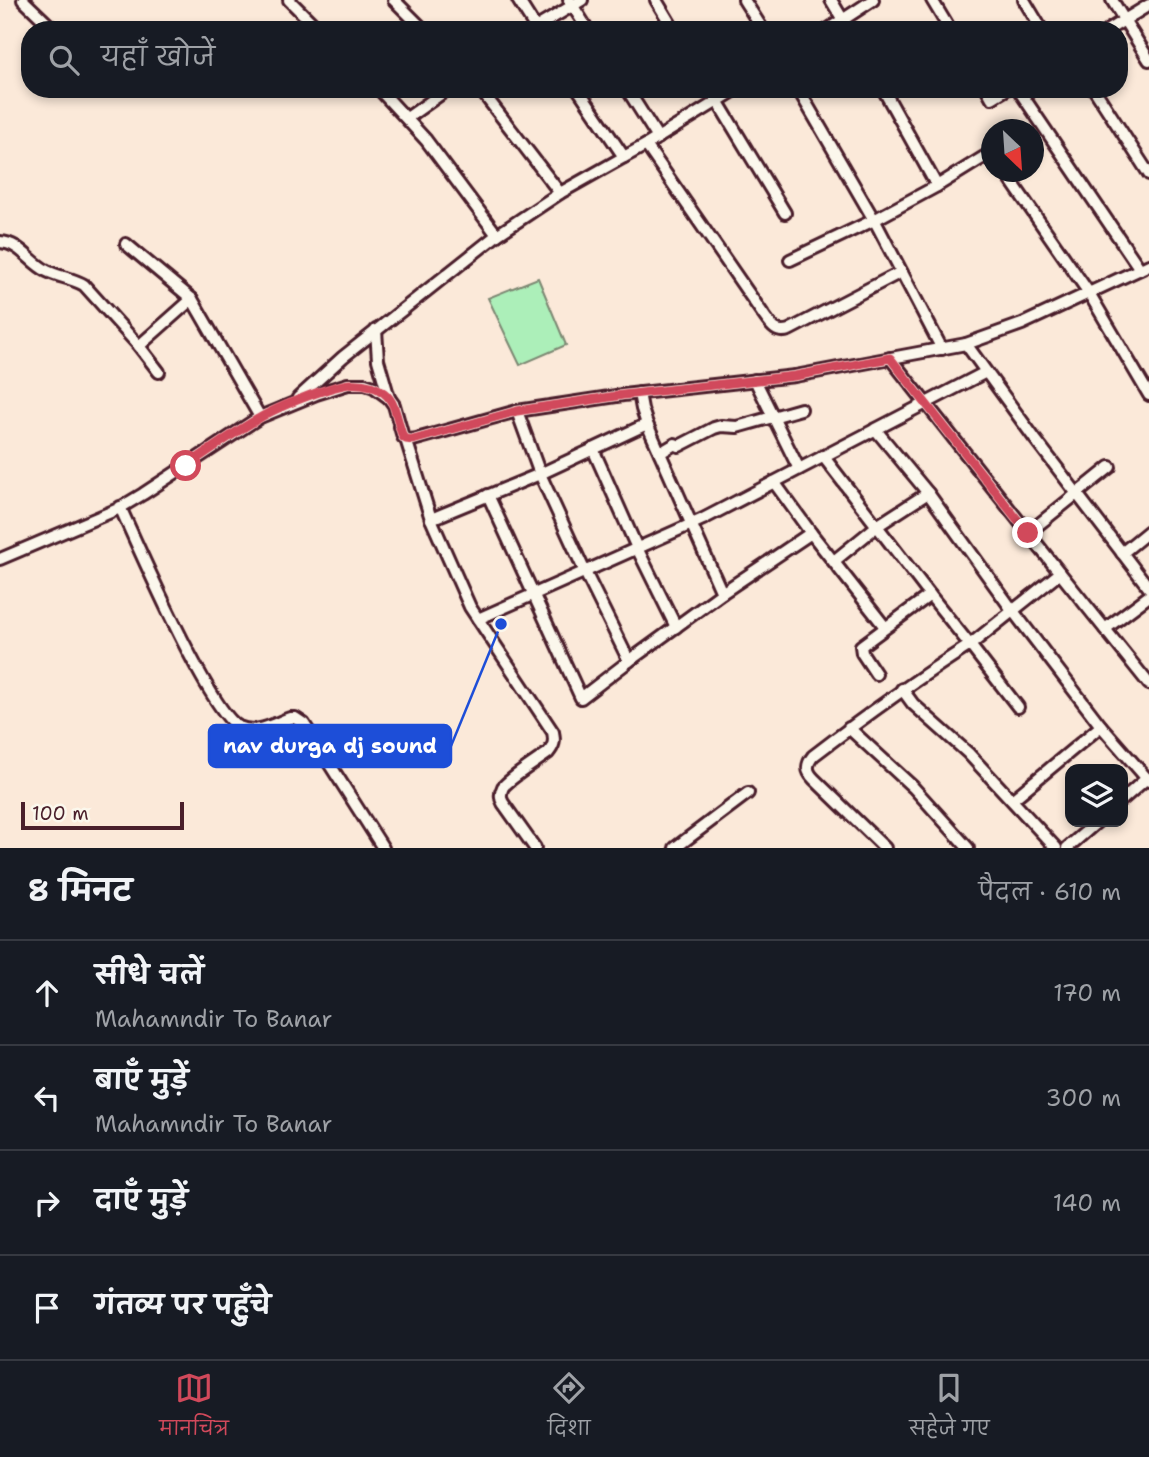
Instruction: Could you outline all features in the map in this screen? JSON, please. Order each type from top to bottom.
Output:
[{"type":"street","points":[[23,0],[45,21]]},
{"type":"street","points":[[289,0],[310,21]]},
{"type":"street","points":[[394,0],[415,21]]},
{"type":"street","points":[[518,0],[530,21]]},
{"type":"street","points":[[656,0],[669,21]]},
{"type":"street","points":[[744,0],[757,21]]},
{"type":"street","points":[[831,0],[843,19]]},
{"type":"street","points":[[840,21],[873,0]]},
{"type":"street","points":[[932,0],[945,21]]},
{"type":"street","points":[[1024,0],[1037,21]]},
{"type":"street","points":[[1112,0],[1124,20],[1149,5]]},
{"type":"street","points":[[547,21],[574,2],[584,21]]},
{"type":"street","points":[[1128,26],[1149,60]]},
{"type":"street","points":[[388,98],[426,140],[497,235]]},
{"type":"street","points":[[407,118],[435,98]]},
{"type":"street","points":[[487,98],[560,193]]},
{"type":"street","points":[[584,98],[624,157]]},
{"type":"street","points":[[632,98],[658,138]]},
{"type":"street","points":[[716,98],[785,213]]},
{"type":"street","points":[[291,404],[342,357],[497,235],[560,193],[724,98]]},
{"type":"street","points":[[803,98],[874,220],[942,349]]},
{"type":"street","points":[[888,98],[937,186]]},
{"type":"street","points":[[406,439],[413,440],[517,411],[639,393],[795,376],[966,344],[1022,324],[1144,267],[1024,98]]},
{"type":"street","points":[[1100,98],[1149,174]]},
{"type":"street","points":[[646,145],[775,330],[789,330],[901,272]]},
{"type":"street","points":[[790,260],[874,220],[981,159]]},
{"type":"street","points":[[1012,182],[1089,293],[1149,395]]},
{"type":"street","points":[[0,242],[18,247],[41,268],[84,285],[159,372]]},
{"type":"street","points":[[126,244],[192,299],[260,417]]},
{"type":"street","points":[[139,346],[192,299]]},
{"type":"street","points":[[376,330],[378,360],[389,398]]},
{"type":"street","points":[[966,344],[1149,588]]},
{"type":"street","points":[[890,358],[1149,684]]},
{"type":"street","points":[[478,619],[691,524],[986,372]]},
{"type":"street","points":[[755,380],[799,469]]},
{"type":"street","points":[[0,559],[120,507],[260,417],[348,384],[374,387],[394,405],[431,519],[470,607],[553,732],[555,740],[548,753],[508,783],[500,795],[535,848]]},
{"type":"street","points":[[639,393],[647,424],[722,593]]},
{"type":"street","points":[[660,453],[714,428],[737,427],[801,409]]},
{"type":"street","points":[[517,411],[540,474],[629,661]]},
{"type":"street","points":[[431,519],[540,474],[647,424]]},
{"type":"street","points":[[875,429],[928,493],[1101,726],[1148,779],[1128,795]]},
{"type":"street","points":[[593,449],[637,548],[676,626]]},
{"type":"street","points":[[823,456],[1018,707]]},
{"type":"street","points":[[1028,533],[1110,467]]},
{"type":"street","points":[[774,482],[885,626]]},
{"type":"street","points":[[834,561],[877,526],[928,493]]},
{"type":"street","points":[[488,495],[581,698],[676,626],[811,533]]},
{"type":"street","points":[[120,507],[190,653],[232,722],[253,730],[267,728],[290,718],[300,720],[383,848]]},
{"type":"street","points":[[1122,553],[1149,531]]},
{"type":"street","points":[[885,848],[814,779],[807,769],[808,763],[813,756],[902,689],[970,645],[1060,573]]},
{"type":"street","points":[[876,674],[860,646],[930,595]]},
{"type":"street","points":[[1105,629],[1149,596]]},
{"type":"street","points":[[902,689],[913,704],[968,753],[1056,848]]},
{"type":"street","points":[[1012,800],[1101,726]]},
{"type":"street","points":[[849,728],[913,787],[968,848]]},
{"type":"street","points":[[675,848],[748,793]]},
{"type":"street","points":[[1066,848],[1091,827]]},
{"type":"green space","points":[[538,278],[566,345],[520,365],[488,298]]},
{"type":"place","name":"nav durga dj sound","points":[[501,624]]},
{"type":"route","points":[[186,466],[260,417],[348,384],[374,387],[389,398],[394,405],[403,437],[413,440],[517,411],[623,395],[795,376],[890,358],[1028,533]]}]
